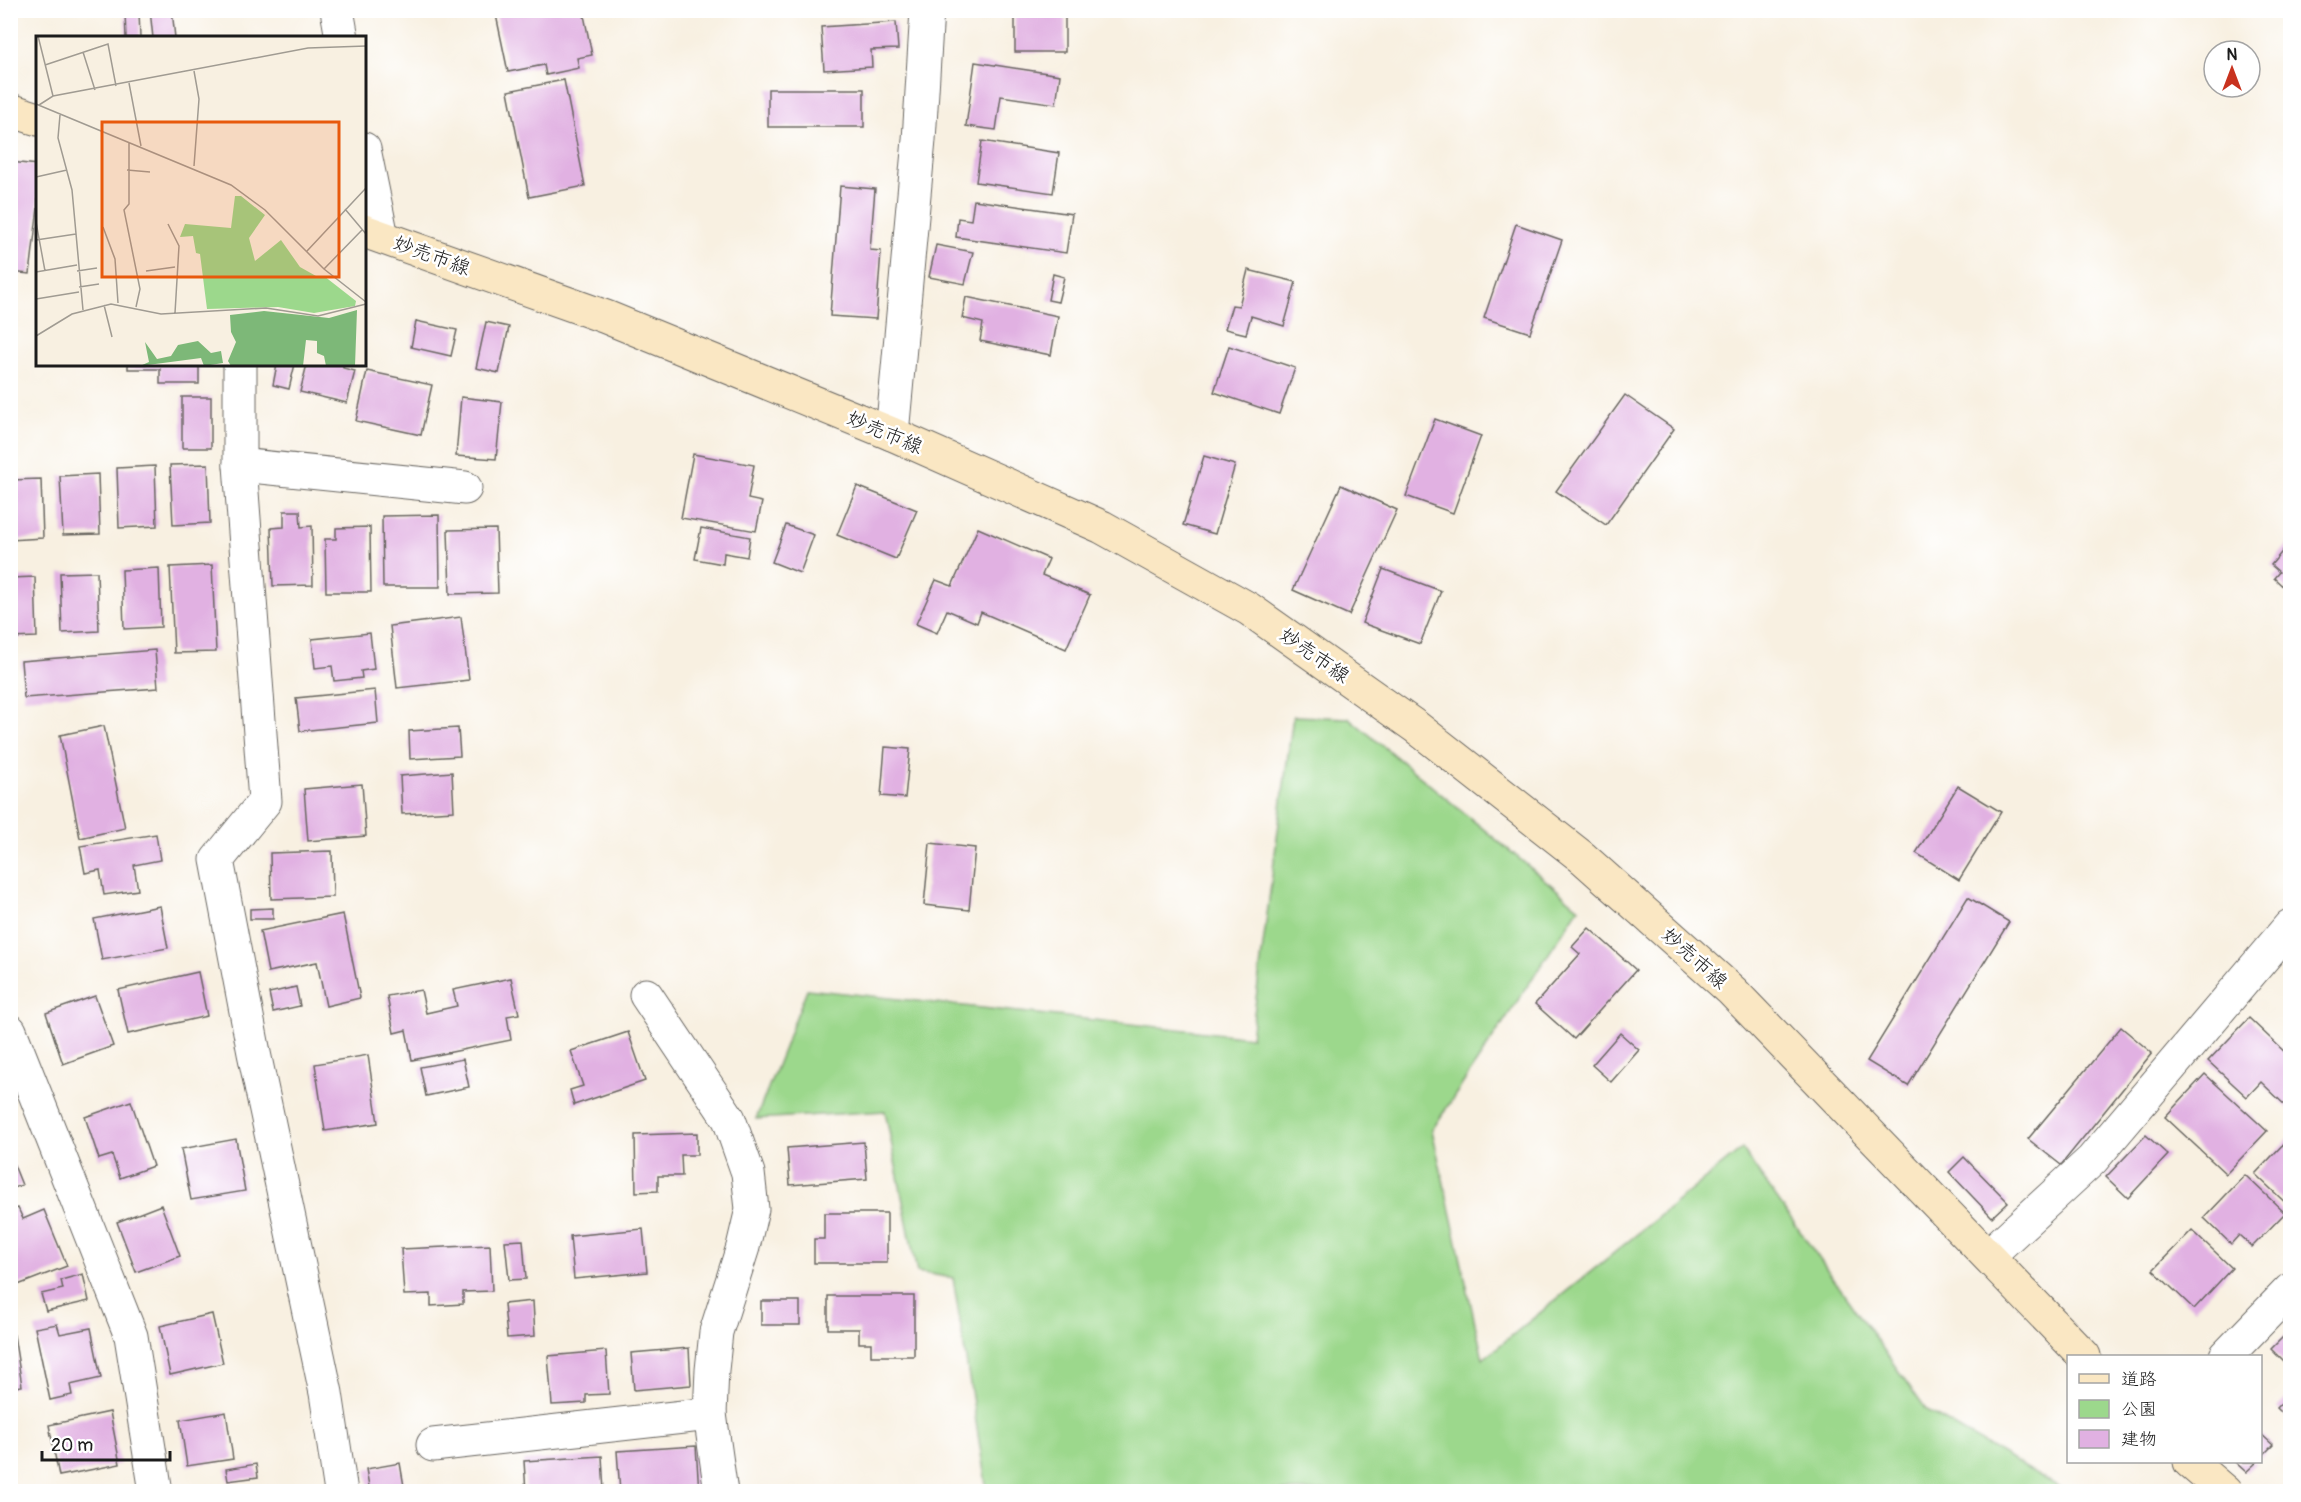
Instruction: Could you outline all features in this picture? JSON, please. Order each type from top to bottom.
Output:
[{"type":"main road","points":[[10,110],[36,118]]},
{"type":"main road","name":"妙売市線","points":[[373,234],[606,317],[892,434],[1102,527],[1249,609],[1416,727],[1583,858],[1732,991],[2083,1355]]},
{"type":"main road","points":[[2192,1463],[2225,1491]]},
{"type":"street","points":[[337,10],[342,36]]},
{"type":"street","points":[[892,434],[919,140],[927,10]]},
{"type":"street","points":[[366,167],[373,234]]},
{"type":"street","points":[[240,366],[240,465],[266,801],[217,860],[254,1053],[326,1392],[341,1491]]},
{"type":"street","points":[[240,465],[465,489]]},
{"type":"street","points":[[1989,1255],[2092,1160],[2290,926]]},
{"type":"street","points":[[646,995],[729,1119],[748,1173],[752,1209],[743,1247],[716,1332],[710,1414],[721,1491]]},
{"type":"street","points":[[10,1031],[131,1336],[156,1491]]},
{"type":"street","points":[[2227,1355],[2290,1290]]},
{"type":"street","points":[[433,1445],[710,1414]]},
{"type":"green space","points":[[1293,716],[1349,718],[1579,908],[1432,1130],[1483,1359],[1742,1149],[1926,1410],[2066,1491],[987,1491],[953,1278],[917,1272],[885,1111],[756,1119],[807,989],[1251,1037]]},
{"type":"building","points":[[150,10],[172,10],[175,36],[153,36]]},
{"type":"building","points":[[495,10],[583,10],[592,55],[577,58],[579,68],[546,75],[544,65],[508,72]]},
{"type":"building","points":[[1015,10],[1065,10],[1065,52],[1015,52]]},
{"type":"building","points":[[139,11],[140,36],[126,36],[125,12]]},
{"type":"building","points":[[896,22],[898,49],[871,50],[872,67],[824,70],[821,27]]},
{"type":"building","points":[[975,62],[1060,75],[1056,104],[1001,96],[996,130],[966,126]]},
{"type":"building","points":[[564,80],[585,186],[529,197],[508,91]]},
{"type":"building","points":[[768,89],[864,89],[864,127],[768,127]]},
{"type":"building","points":[[982,141],[1059,153],[1053,193],[976,182]]},
{"type":"building","points":[[10,162],[36,165],[36,224],[30,274],[10,272]]},
{"type":"building","points":[[840,186],[875,189],[870,250],[881,251],[876,319],[830,316]]},
{"type":"building","points":[[974,200],[1072,214],[1066,253],[956,237],[958,218],[971,220]]},
{"type":"building","points":[[1516,224],[1562,240],[1530,333],[1484,318]]},
{"type":"building","points":[[936,245],[973,252],[965,284],[929,277]]},
{"type":"building","points":[[1248,270],[1296,282],[1284,326],[1251,316],[1246,334],[1225,329],[1232,305],[1239,306]]},
{"type":"building","points":[[1053,274],[1064,277],[1058,302],[1048,300]]},
{"type":"building","points":[[966,297],[1058,316],[1051,355],[980,341],[983,323],[962,318]]},
{"type":"building","points":[[416,321],[457,330],[451,356],[411,347]]},
{"type":"building","points":[[486,322],[509,327],[499,373],[476,368]]},
{"type":"building","points":[[1229,346],[1295,368],[1279,414],[1214,392]]},
{"type":"building","points":[[128,366],[199,366],[199,384],[160,384],[160,369],[128,369]]},
{"type":"building","points":[[277,366],[295,366],[289,389],[273,385]]},
{"type":"building","points":[[306,366],[343,366],[343,368],[355,371],[347,403],[300,392]]},
{"type":"building","points":[[367,371],[432,385],[421,435],[356,421]]},
{"type":"building","points":[[1625,395],[1674,429],[1606,525],[1556,491]]},
{"type":"building","points":[[182,397],[211,397],[211,448],[182,448]]},
{"type":"building","points":[[461,397],[502,402],[496,459],[456,456]]},
{"type":"building","points":[[1435,419],[1481,436],[1453,513],[1406,496]]},
{"type":"building","points":[[693,454],[754,465],[748,499],[762,502],[756,531],[681,518]]},
{"type":"building","points":[[1204,456],[1235,465],[1215,534],[1183,525]]},
{"type":"building","points":[[208,464],[210,523],[173,525],[170,465]]},
{"type":"building","points":[[155,466],[157,526],[119,528],[117,468]]},
{"type":"building","points":[[98,474],[100,534],[63,535],[60,476]]},
{"type":"building","points":[[41,479],[43,538],[10,540],[10,480]]},
{"type":"building","points":[[1341,485],[1397,510],[1349,615],[1293,590]]},
{"type":"building","points":[[857,486],[917,510],[896,559],[837,535]]},
{"type":"building","points":[[284,511],[300,511],[301,527],[312,526],[313,585],[273,586],[271,528],[284,527]]},
{"type":"building","points":[[439,515],[440,587],[383,587],[382,516]]},
{"type":"building","points":[[786,525],[814,535],[800,573],[772,562]]},
{"type":"building","points":[[370,527],[371,592],[326,592],[325,539],[336,539],[336,528]]},
{"type":"building","points":[[701,528],[750,537],[747,557],[724,553],[723,564],[695,559]]},
{"type":"building","points":[[978,528],[1049,559],[1042,575],[1090,595],[1066,649],[981,612],[977,623],[947,610],[937,633],[916,624],[936,580],[952,586]]},
{"type":"building","points":[[496,529],[498,593],[450,594],[448,530]]},
{"type":"building","points":[[2290,542],[2290,593],[2274,578],[2279,572],[2271,565]]},
{"type":"building","points":[[212,565],[216,652],[174,653],[170,567]]},
{"type":"building","points":[[159,568],[161,627],[124,629],[122,570]]},
{"type":"building","points":[[1383,569],[1441,591],[1420,644],[1362,623]]},
{"type":"building","points":[[97,572],[99,631],[62,633],[60,573]]},
{"type":"building","points":[[35,577],[37,637],[10,638],[10,578]]},
{"type":"building","points":[[461,617],[469,680],[397,688],[390,626]]},
{"type":"building","points":[[370,633],[374,669],[361,671],[362,678],[334,681],[332,666],[315,668],[312,639]]},
{"type":"building","points":[[155,650],[158,688],[24,698],[21,661]]},
{"type":"building","points":[[375,690],[378,723],[300,731],[296,698]]},
{"type":"building","points":[[104,726],[125,828],[80,838],[60,735]]},
{"type":"building","points":[[458,728],[460,756],[410,759],[409,731]]},
{"type":"building","points":[[885,747],[910,749],[905,798],[881,796]]},
{"type":"building","points":[[452,772],[454,811],[402,814],[400,776]]},
{"type":"building","points":[[362,784],[366,836],[308,841],[304,789]]},
{"type":"building","points":[[1958,786],[2001,812],[1959,880],[1916,853]]},
{"type":"building","points":[[156,834],[160,860],[134,865],[138,890],[104,895],[100,870],[85,873],[80,846]]},
{"type":"building","points":[[930,843],[975,848],[969,910],[924,905]]},
{"type":"building","points":[[332,851],[333,897],[271,899],[270,853]]},
{"type":"building","points":[[1968,897],[2009,922],[1908,1086],[1867,1061]]},
{"type":"building","points":[[160,906],[168,948],[102,960],[94,919]]},
{"type":"building","points":[[273,908],[273,919],[250,919],[250,909]]},
{"type":"building","points":[[343,914],[360,998],[326,1006],[317,962],[268,972],[260,931]]},
{"type":"building","points":[[1589,928],[1636,970],[1574,1039],[1535,1004],[1580,954],[1572,947]]},
{"type":"building","points":[[198,972],[207,1016],[128,1034],[118,990]]},
{"type":"building","points":[[511,978],[519,1014],[507,1016],[511,1040],[412,1060],[406,1030],[394,1033],[387,996],[421,990],[426,1013],[457,1006],[453,990]]},
{"type":"building","points":[[296,987],[300,1006],[273,1012],[269,993]]},
{"type":"building","points":[[95,996],[113,1046],[63,1064],[46,1013]]},
{"type":"building","points":[[2249,1018],[2290,1057],[2290,1110],[2261,1082],[2247,1097],[2208,1061]]},
{"type":"building","points":[[2121,1027],[2152,1053],[2061,1165],[2028,1139]]},
{"type":"building","points":[[628,1032],[645,1081],[574,1105],[570,1090],[583,1086],[571,1051]]},
{"type":"building","points":[[1620,1033],[1639,1050],[1611,1082],[1592,1065]]},
{"type":"building","points":[[368,1055],[378,1123],[325,1131],[315,1064]]},
{"type":"building","points":[[463,1059],[469,1087],[426,1096],[420,1067]]},
{"type":"building","points":[[2205,1074],[2267,1131],[2226,1174],[2165,1117]]},
{"type":"building","points":[[131,1101],[153,1166],[120,1178],[112,1155],[99,1159],[85,1117]]},
{"type":"building","points":[[697,1133],[697,1155],[681,1155],[682,1176],[658,1176],[658,1191],[636,1192],[635,1135]]},
{"type":"building","points":[[2146,1135],[2168,1155],[2128,1198],[2106,1177]]},
{"type":"building","points":[[2290,1137],[2290,1207],[2255,1174]]},
{"type":"building","points":[[236,1139],[245,1191],[191,1200],[181,1149]]},
{"type":"building","points":[[864,1142],[867,1179],[790,1185],[787,1148]]},
{"type":"building","points":[[10,1155],[22,1185],[10,1189]]},
{"type":"building","points":[[1964,1157],[2008,1202],[1992,1217],[1949,1172]]},
{"type":"building","points":[[2245,1175],[2285,1213],[2252,1247],[2239,1235],[2231,1244],[2204,1218]]},
{"type":"building","points":[[161,1205],[180,1256],[136,1272],[117,1222]]},
{"type":"building","points":[[18,1208],[23,1219],[44,1210],[67,1266],[18,1285],[10,1266],[10,1211]]},
{"type":"building","points":[[824,1213],[887,1213],[887,1263],[814,1263],[814,1239],[824,1239]]},
{"type":"building","points":[[643,1229],[647,1272],[574,1279],[570,1236]]},
{"type":"building","points":[[2192,1230],[2232,1268],[2194,1309],[2153,1270]]},
{"type":"building","points":[[523,1240],[526,1279],[509,1280],[505,1241]]},
{"type":"building","points":[[490,1245],[492,1291],[463,1292],[463,1304],[431,1306],[431,1294],[404,1295],[401,1249]]},
{"type":"building","points":[[83,1274],[89,1301],[46,1311],[41,1294],[63,1289],[61,1280]]},
{"type":"building","points":[[828,1296],[914,1296],[914,1356],[871,1356],[871,1343],[859,1343],[859,1329],[828,1329]]},
{"type":"building","points":[[533,1301],[535,1336],[507,1338],[504,1304]]},
{"type":"building","points":[[761,1301],[800,1301],[800,1325],[761,1325]]},
{"type":"building","points":[[212,1314],[223,1363],[170,1375],[160,1326]]},
{"type":"building","points":[[57,1324],[60,1334],[91,1328],[101,1378],[70,1385],[72,1395],[50,1400],[35,1328]]},
{"type":"building","points":[[2290,1330],[2290,1368],[2271,1349]]},
{"type":"building","points":[[10,1335],[14,1335],[22,1386],[10,1388]]},
{"type":"building","points":[[689,1348],[691,1385],[634,1390],[631,1353]]},
{"type":"building","points":[[606,1351],[609,1394],[586,1395],[586,1403],[552,1405],[548,1356]]},
{"type":"building","points":[[2290,1395],[2290,1421],[2277,1408]]},
{"type":"building","points":[[110,1412],[120,1464],[59,1476],[49,1425]]},
{"type":"building","points":[[226,1412],[233,1459],[187,1466],[180,1420]]},
{"type":"building","points":[[2262,1435],[2273,1445],[2262,1456]]},
{"type":"building","points":[[696,1446],[699,1492],[620,1492],[617,1451]]},
{"type":"building","points":[[602,1456],[604,1492],[526,1492],[524,1461]]},
{"type":"building","points":[[400,1463],[405,1492],[370,1492],[366,1469]]},
{"type":"building","points":[[2236,1463],[2256,1463],[2246,1472]]},
{"type":"building","points":[[256,1464],[258,1477],[228,1481],[226,1469]]},
{"type":"building","points":[[269,1486],[270,1492],[240,1492],[240,1490]]}]
